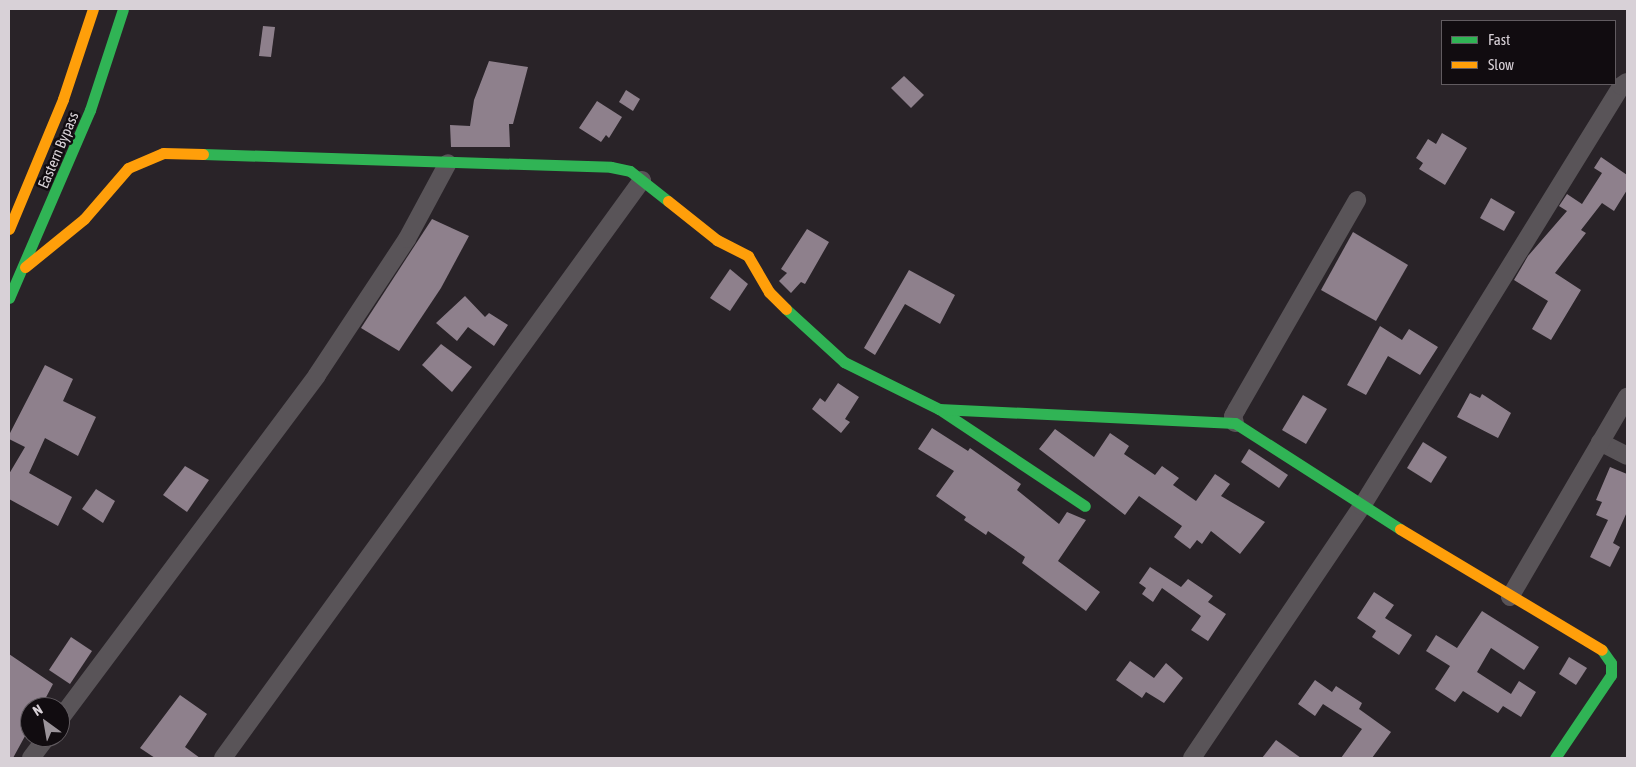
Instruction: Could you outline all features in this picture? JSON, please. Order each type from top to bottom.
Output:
[{"type":"street","name":"Eastern Bypass","points":[[9,229],[63,99],[93,9]]},
{"type":"street","name":"Eastern Bypass","points":[[9,298],[25,267],[90,110],[123,9]]},
{"type":"street","points":[[1192,758],[1362,506],[1621,86],[1627,82]]},
{"type":"street","points":[[25,267],[84,220],[128,168],[143,159],[163,153],[612,167],[630,172],[717,240],[748,256],[770,292],[824,347],[844,362],[939,409],[1085,506]]},
{"type":"street","points":[[70,706],[317,375],[407,239],[448,163]]},
{"type":"street","points":[[223,758],[642,180]]},
{"type":"street","points":[[1235,423],[1237,409],[1357,200]]},
{"type":"street","points":[[1510,597],[1627,397]]},
{"type":"street","points":[[939,409],[1235,423],[1362,506],[1510,597],[1606,652],[1611,663],[1611,675],[1555,758]]},
{"type":"street","points":[[1600,442],[1627,456]]},
{"type":"street","points":[[31,758],[39,747]]},
{"type":"building","points":[[263,26],[275,27],[271,57],[259,56]]},
{"type":"building","points":[[489,61],[528,67],[513,124],[509,124],[510,147],[451,147],[450,125],[470,126],[474,100]]},
{"type":"building","points":[[904,76],[924,95],[911,108],[891,88]]},
{"type":"building","points":[[626,90],[640,99],[633,111],[619,102]]},
{"type":"building","points":[[597,101],[622,117],[609,138],[606,135],[601,142],[579,128]]},
{"type":"building","points":[[1442,133],[1467,148],[1445,185],[1419,169],[1423,163],[1416,158],[1428,139],[1436,144]]},
{"type":"building","points":[[1601,157],[1627,175],[1627,190],[1614,211],[1602,203],[1581,230],[1586,233],[1555,273],[1581,290],[1551,340],[1532,329],[1548,301],[1514,280],[1528,256],[1567,211],[1559,206],[1567,194],[1582,204],[1602,173],[1594,168]]},
{"type":"building","points":[[1491,198],[1515,212],[1504,231],[1480,218]]},
{"type":"building","points":[[432,219],[469,236],[441,288],[399,351],[361,328]]},
{"type":"building","points":[[807,229],[829,242],[805,284],[801,282],[791,293],[779,281],[787,273],[781,269]]},
{"type":"building","points":[[1353,232],[1408,265],[1376,321],[1321,290]]},
{"type":"building","points":[[730,269],[748,284],[730,311],[710,298]]},
{"type":"building","points":[[909,270],[955,295],[940,324],[905,304],[875,355],[864,348]]},
{"type":"building","points":[[465,296],[485,317],[489,313],[508,325],[494,346],[468,327],[457,341],[436,323]]},
{"type":"building","points":[[1380,326],[1402,340],[1409,329],[1438,347],[1420,375],[1388,356],[1366,395],[1347,385]]},
{"type":"building","points":[[441,344],[472,367],[452,392],[422,365]]},
{"type":"building","points":[[45,365],[73,379],[63,401],[96,417],[78,456],[45,438],[29,473],[72,497],[58,526],[9,499],[9,474],[25,447],[9,439],[9,435]]},
{"type":"building","points":[[838,383],[859,397],[845,419],[850,422],[841,433],[812,409],[820,398],[825,402]]},
{"type":"building","points":[[1470,393],[1480,398],[1482,394],[1511,413],[1498,438],[1457,417]]},
{"type":"building","points":[[1303,395],[1327,409],[1306,444],[1282,430]]},
{"type":"building","points":[[932,428],[968,451],[970,448],[1021,484],[1017,490],[1059,524],[1067,512],[1086,520],[1058,561],[1100,592],[1086,611],[1022,563],[1025,557],[988,531],[986,535],[964,520],[966,517],[936,496],[954,471],[918,449]]},
{"type":"building","points":[[1055,429],[1094,457],[1110,433],[1129,446],[1124,454],[1155,475],[1162,466],[1179,478],[1173,485],[1196,501],[1215,474],[1230,484],[1221,496],[1265,522],[1240,554],[1211,531],[1202,544],[1197,540],[1190,549],[1174,537],[1182,526],[1139,496],[1125,515],[1039,449]]},
{"type":"building","points":[[1423,442],[1447,457],[1431,483],[1407,468]]},
{"type":"building","points":[[1249,449],[1288,475],[1279,488],[1241,462]]},
{"type":"building","points":[[185,466],[209,480],[187,512],[163,495]]},
{"type":"building","points":[[1610,467],[1627,474],[1627,512],[1613,543],[1620,547],[1610,567],[1590,557],[1608,520],[1596,515],[1602,502],[1596,500]]},
{"type":"building","points":[[96,489],[115,501],[103,523],[82,509]]},
{"type":"building","points":[[1150,567],[1181,587],[1188,579],[1213,596],[1208,602],[1226,614],[1208,641],[1191,630],[1201,616],[1162,588],[1153,602],[1142,594],[1146,588],[1139,583]]},
{"type":"building","points":[[1374,592],[1394,605],[1385,618],[1412,635],[1399,655],[1372,637],[1376,631],[1357,618]]},
{"type":"building","points":[[1482,611],[1539,647],[1524,670],[1491,648],[1477,672],[1511,694],[1519,681],[1536,692],[1521,717],[1503,706],[1498,713],[1463,691],[1455,702],[1435,689],[1450,666],[1426,651],[1436,635],[1457,648]]},
{"type":"building","points":[[71,637],[92,651],[70,684],[49,670]]},
{"type":"building","points":[[9,654],[53,684],[46,697],[20,697],[20,745],[13,758],[9,758]]},
{"type":"building","points":[[1569,657],[1587,668],[1576,685],[1559,674]]},
{"type":"building","points":[[1130,661],[1154,678],[1166,663],[1183,678],[1164,703],[1146,692],[1142,698],[1116,680]]},
{"type":"building","points":[[1315,680],[1332,692],[1336,686],[1362,703],[1359,709],[1391,732],[1372,758],[1341,758],[1362,729],[1323,704],[1315,716],[1298,704]]},
{"type":"building","points":[[180,695],[207,714],[185,747],[200,758],[155,758],[140,748]]},
{"type":"building","points":[[1276,740],[1301,758],[1262,758]]},
{"type":"traffic: fast","points":[[9,298],[90,110],[123,9]]},
{"type":"traffic: fast","points":[[203,154],[611,167],[630,171],[668,201]]},
{"type":"traffic: fast","points":[[786,309],[844,362],[939,409],[1085,506]]},
{"type":"traffic: fast","points":[[939,409],[1235,423],[1400,529]]},
{"type":"traffic: fast","points":[[1555,758],[1611,675],[1611,663],[1602,650]]},
{"type":"traffic: slow","points":[[9,229],[63,99],[93,9]]},
{"type":"traffic: slow","points":[[25,267],[84,219],[128,168],[163,153],[203,154]]},
{"type":"traffic: slow","points":[[668,201],[717,240],[748,256],[769,292],[786,309]]},
{"type":"traffic: slow","points":[[1400,529],[1602,650]]}]
